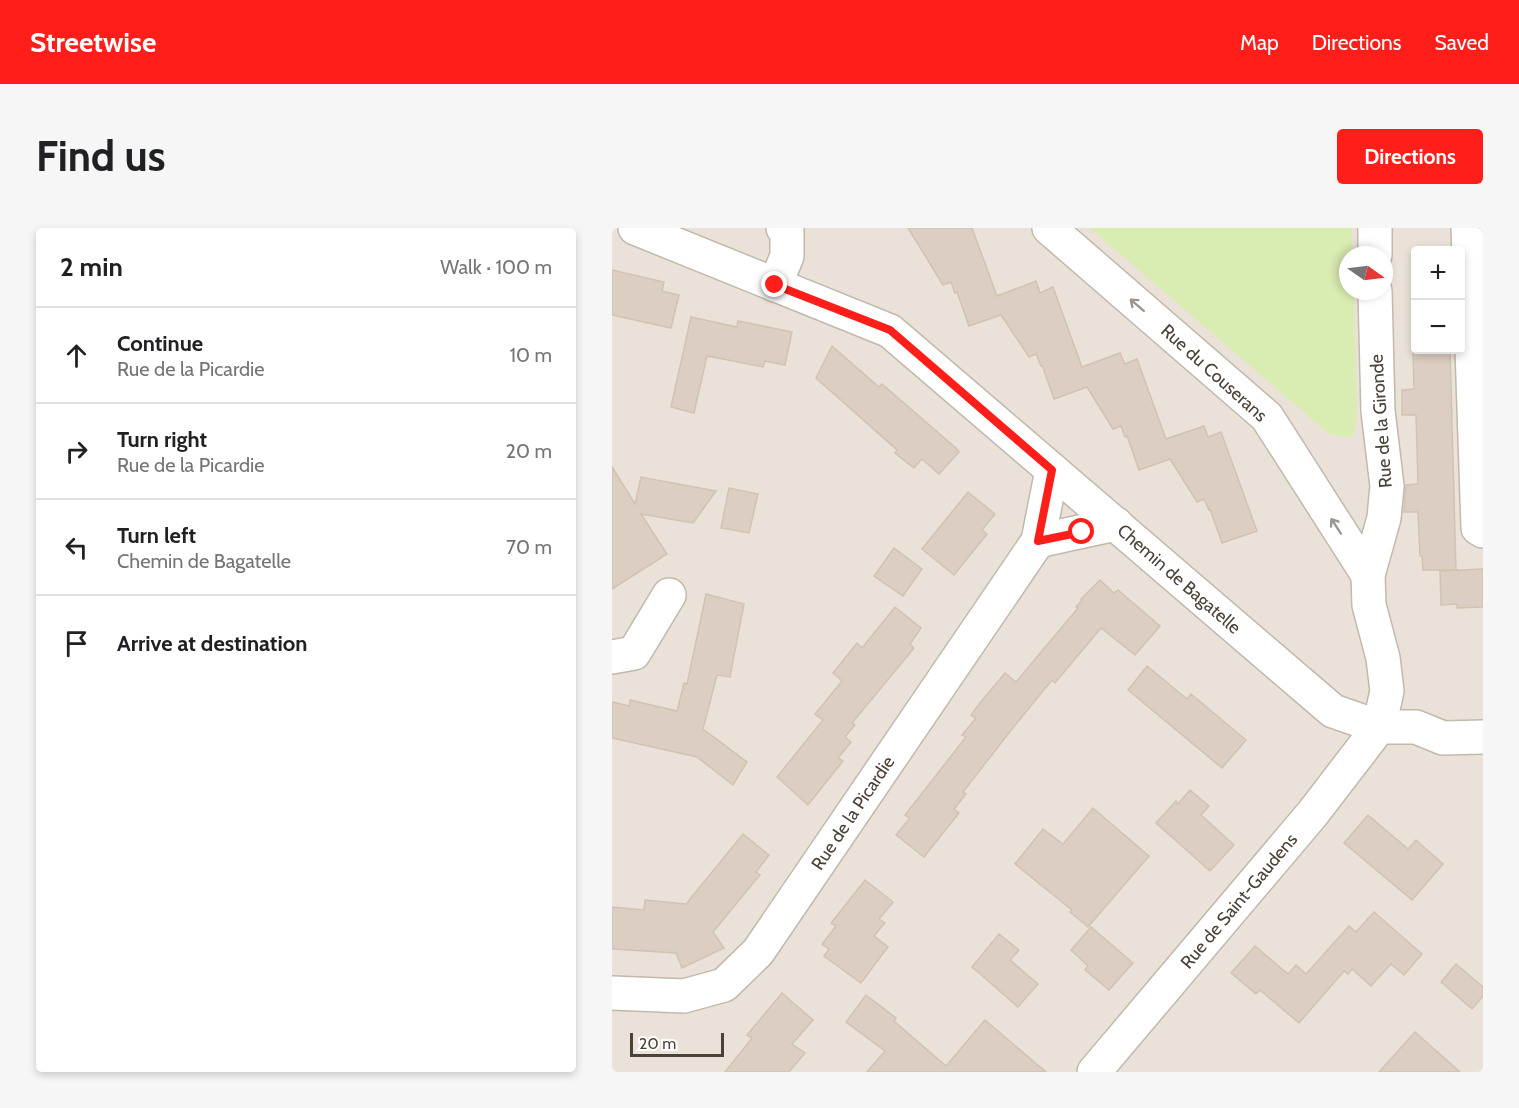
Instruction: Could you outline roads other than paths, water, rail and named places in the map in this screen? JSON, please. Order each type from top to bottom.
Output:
[{"type":"street","name":"Chemin de Bagatelle","points":[[635,228],[890,330],[1333,711],[1379,727],[1416,727],[1443,738],[1483,737]]},
{"type":"street","points":[[775,285],[786,256],[787,231],[783,228]]},
{"type":"street","name":"Rue du Couserans","points":[[1049,228],[1267,417],[1368,575]]},
{"type":"street","points":[[1375,228],[1375,246]]},
{"type":"street","points":[[1474,249],[1478,528],[1483,531]]},
{"type":"street","name":"Rue de la Gironde","points":[[1375,300],[1378,411],[1387,486],[1384,518],[1368,575],[1370,604],[1383,657],[1387,691],[1379,727]]},
{"type":"street","name":"Rue de la Picardie","points":[[614,1000],[684,996],[724,985],[758,952],[1038,541],[1052,470]]},
{"type":"street","points":[[1038,541],[1116,524]]},
{"type":"street","points":[[612,657],[634,653],[669,595]]},
{"type":"street","name":"Chemin de Bagatelle","points":[[1416,727],[1443,714],[1483,714]]},
{"type":"street","name":"Rue de Saint-Gaudens","points":[[1094,1072],[1313,813],[1379,727]]}]
